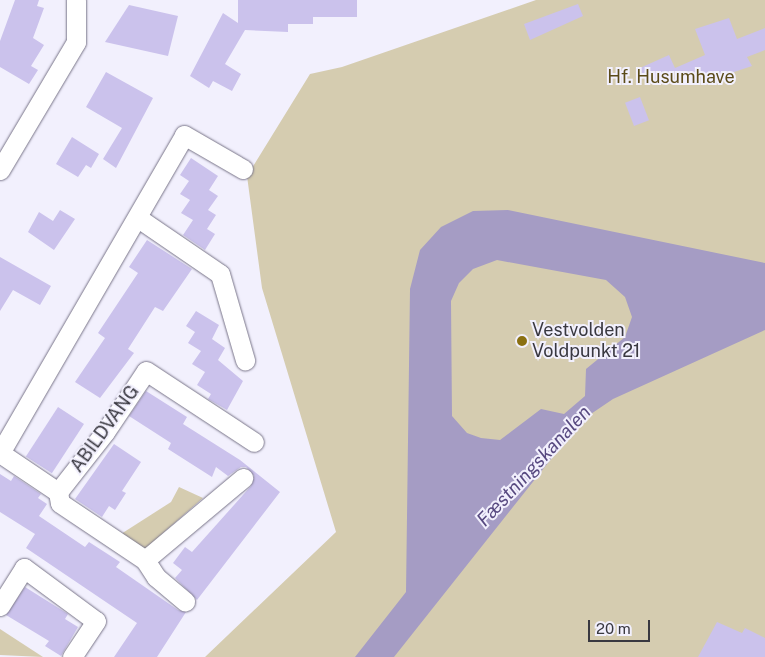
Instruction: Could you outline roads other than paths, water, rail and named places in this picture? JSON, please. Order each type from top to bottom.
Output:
[{"type":"street","points":[[0,170],[76,42],[76,0]]},
{"type":"street","points":[[185,601],[156,577],[145,560],[60,503],[58,492],[0,453],[138,218],[184,134],[243,169]]},
{"type":"street","points":[[138,218],[220,274],[245,360]]},
{"type":"street","name":"ABILDVANG","points":[[58,492],[105,432],[146,371],[254,442]]},
{"type":"street","points":[[145,560],[243,478]]},
{"type":"street","points":[[0,606],[24,568],[96,622],[72,657]]},
{"type":"water","name":"Fæstningskanalen","points":[[508,210],[765,263],[765,330],[613,399],[582,420],[394,657],[355,657],[406,592],[410,289],[420,250],[441,227],[473,211]],"holes":[[[497,260],[606,280],[625,297],[632,317],[625,337],[586,369],[585,396],[564,414],[541,409],[500,440],[481,438],[467,433],[452,416],[451,301],[459,283],[473,269]]]},
{"type":"place","name":"Vestvolden Voldpunkt 21","points":[[522,341]]},
{"type":"park label","name":"Hf. Husumhave","points":[[671,77]]}]
